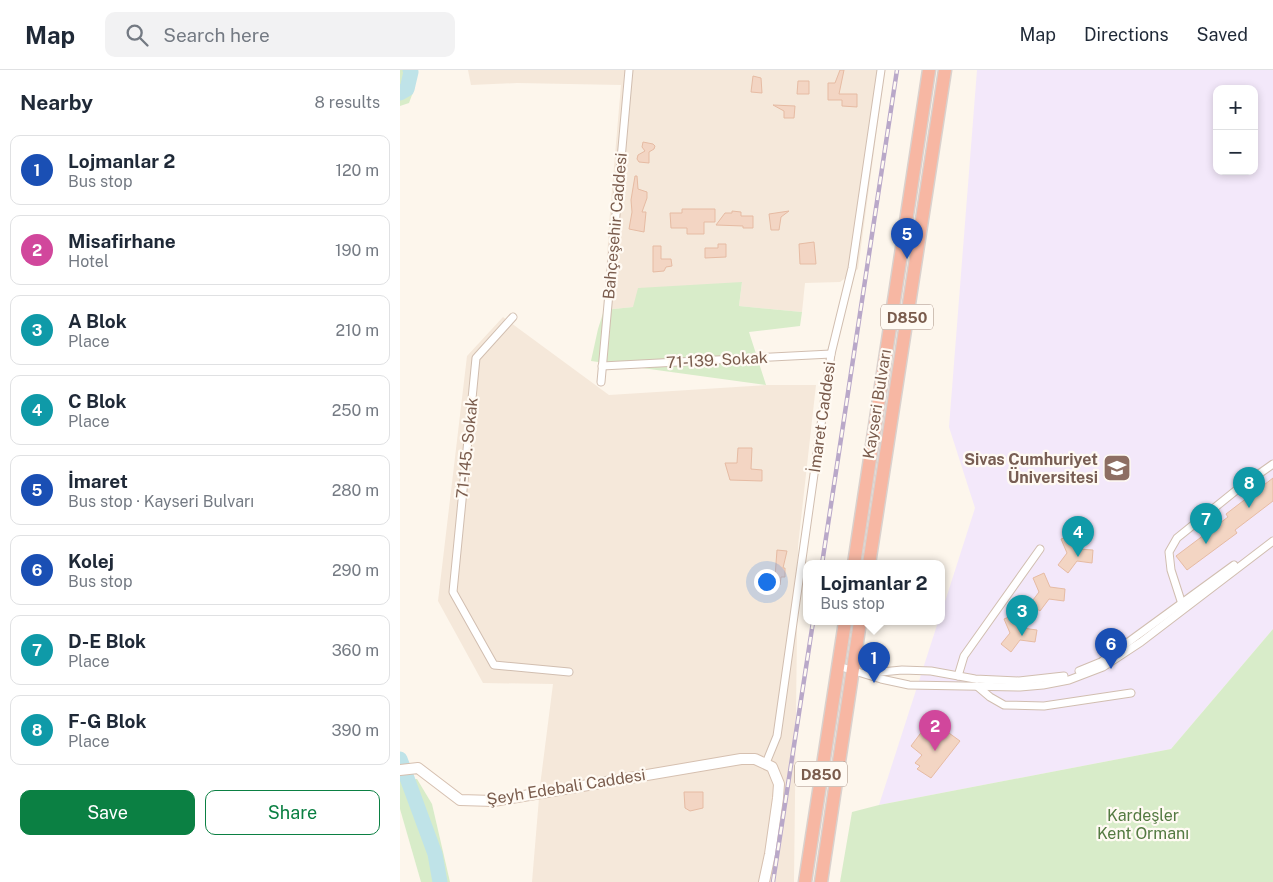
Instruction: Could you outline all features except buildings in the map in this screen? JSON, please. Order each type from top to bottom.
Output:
[{"type":"highway","name":"Kayseri Bulvarı","points":[[855,560],[929,70]]},
{"type":"highway","name":"Kayseri Bulvarı","points":[[870,560],[945,70]]},
{"type":"highway","name":"D850","points":[[805,882],[845,625]]},
{"type":"highway","name":"D850","points":[[821,882],[860,625]]},
{"type":"street","name":"Bahçeşehir Caddesi","points":[[601,382],[629,70]]},
{"type":"street","name":"İmaret Caddesi","points":[[766,763],[777,736],[831,354],[852,268],[881,70]]},
{"type":"street","name":"71-145. Sokak","points":[[513,317],[476,358],[453,592],[494,665],[569,672]]},
{"type":"street","name":"71-139. Sokak","points":[[602,366],[831,354]]},
{"type":"street","points":[[1182,604],[1171,570],[1169,552],[1177,538],[1239,488],[1273,464]]},
{"type":"street","points":[[868,674],[902,670],[931,671],[975,679],[1019,681],[1068,676],[1101,662],[1273,535]]},
{"type":"street","points":[[838,666],[909,685],[1020,687],[1069,680],[1103,667],[1141,642],[1273,541]]},
{"type":"street","points":[[958,676],[964,656],[1040,549]]},
{"type":"street","points":[[977,686],[990,697],[1004,705],[1044,706],[1131,694]]},
{"type":"street","name":"Şeyh Edebali Caddesi","points":[[400,770],[418,768],[460,800],[494,801],[741,759],[755,759],[766,763]]},
{"type":"street","points":[[764,882],[779,791],[776,775],[772,767],[766,763]]},
{"type":"shaded area","points":[[468,70],[885,70],[858,269],[840,282],[805,283],[802,312],[739,306],[742,282],[633,307],[604,310],[621,85],[517,83],[471,85]]},
{"type":"shaded area","name":"Sivas Cumhuriyet Üniversitesi","points":[[977,70],[1273,70],[1273,629],[1171,749],[879,805],[937,625],[945,625],[945,602],[975,508],[949,427]]},
{"type":"shaded area","points":[[503,317],[609,395],[766,385],[816,385],[798,546],[794,882],[532,882],[540,786],[553,684],[483,683],[438,601],[467,356]]},
{"type":"green space","points":[[400,70],[412,70],[415,87],[409,103],[400,106]]},
{"type":"green space","points":[[742,282],[739,306],[802,312],[800,326],[749,332],[766,385],[591,361],[604,310],[633,307],[638,288]]},
{"type":"green space","name":"Kardeşler Kent Ormanı","points":[[1273,629],[1273,882],[840,882],[852,812],[879,805],[1171,749]]},
{"type":"green space","points":[[417,779],[432,804],[450,882],[421,882],[400,809],[400,780]]},
{"type":"waterway","points":[[400,93],[407,89],[410,70]]},
{"type":"waterway","points":[[400,759],[435,854],[440,882]]},
{"type":"railway","points":[[823,560],[897,70]]},
{"type":"railway","points":[[773,882],[813,625]]},
{"type":"place","name":"İmaret","points":[[907,259]]},
{"type":"place","name":"Sivas Cumhuriyet Üniversitesi","points":[[1117,468]]},
{"type":"place","name":"F-G Blok","points":[[1249,508]]},
{"type":"place","name":"D-E Blok","points":[[1206,544]]},
{"type":"place","name":"C Blok","points":[[1078,557]]},
{"type":"place","name":"A Blok","points":[[1022,636]]},
{"type":"place","name":"Kolej","points":[[1111,669]]},
{"type":"place","name":"Lojmanlar 2","points":[[874,683]]},
{"type":"place","name":"Misafirhane","points":[[935,751]]}]
